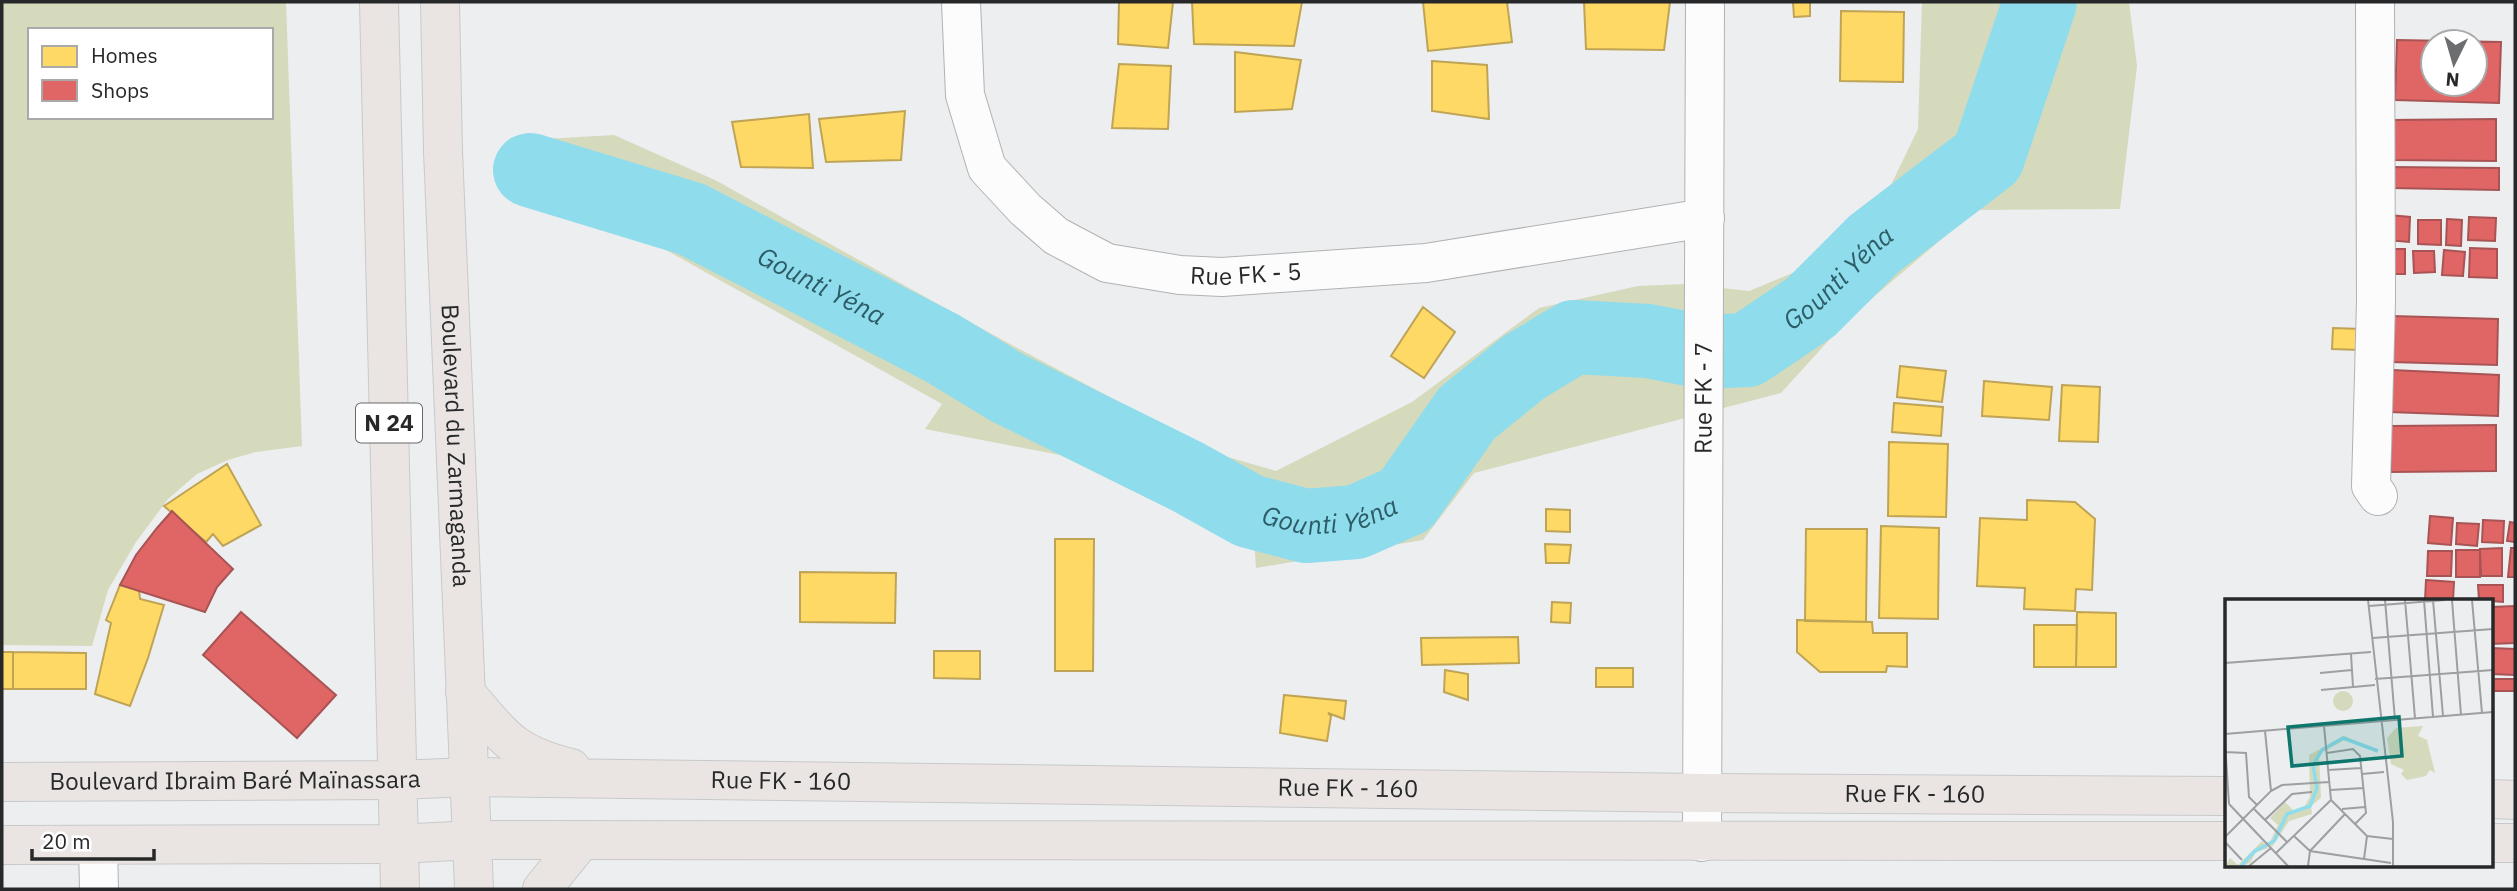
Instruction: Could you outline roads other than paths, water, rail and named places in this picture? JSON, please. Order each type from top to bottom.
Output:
[{"type":"main road","name":"N 24","points":[[379,2],[400,889]]},
{"type":"main road","name":"Boulevard du Zarmaganda","points":[[440,2],[443,151],[474,889]]},
{"type":"main road","points":[[465,692],[515,748],[548,763],[620,780]]},
{"type":"main road","name":"Boulevard Ibraim Baré Maïnassara","points":[[2,782],[398,780],[469,777]]},
{"type":"main road","name":"Rue FK - 160","points":[[469,777],[1704,793],[2225,796]]},
{"type":"main road","points":[[2492,799],[2515,800]]},
{"type":"main road","points":[[2,845],[398,844],[472,840]]},
{"type":"main road","name":"Rue FK - 160","points":[[472,840],[2225,841]]},
{"type":"main road","points":[[542,889],[581,841]]},
{"type":"main road","points":[[2492,843],[2515,843]]},
{"type":"street","name":"Rue FK - 5","points":[[961,2],[965,95],[987,168],[1025,209],[1056,236],[1107,263],[1180,275],[1222,277],[1426,263],[1705,218]]},
{"type":"street","name":"Rue FK - 7","points":[[1702,842],[1705,2]]},
{"type":"street","points":[[2375,2],[2376,301],[2371,486],[2378,496]]},
{"type":"street","points":[[98,845],[99,889]]},
{"type":"waterway","name":"Gounti Yéna","points":[[530,170],[691,219],[942,348],[1006,387],[1188,477],[1249,511],[1306,526],[1356,522],[1406,500],[1467,413],[1524,367],[1574,337],[1648,341],[1704,352],[1747,350],[1811,307],[1874,244],[1988,157],[2040,2]]}]
